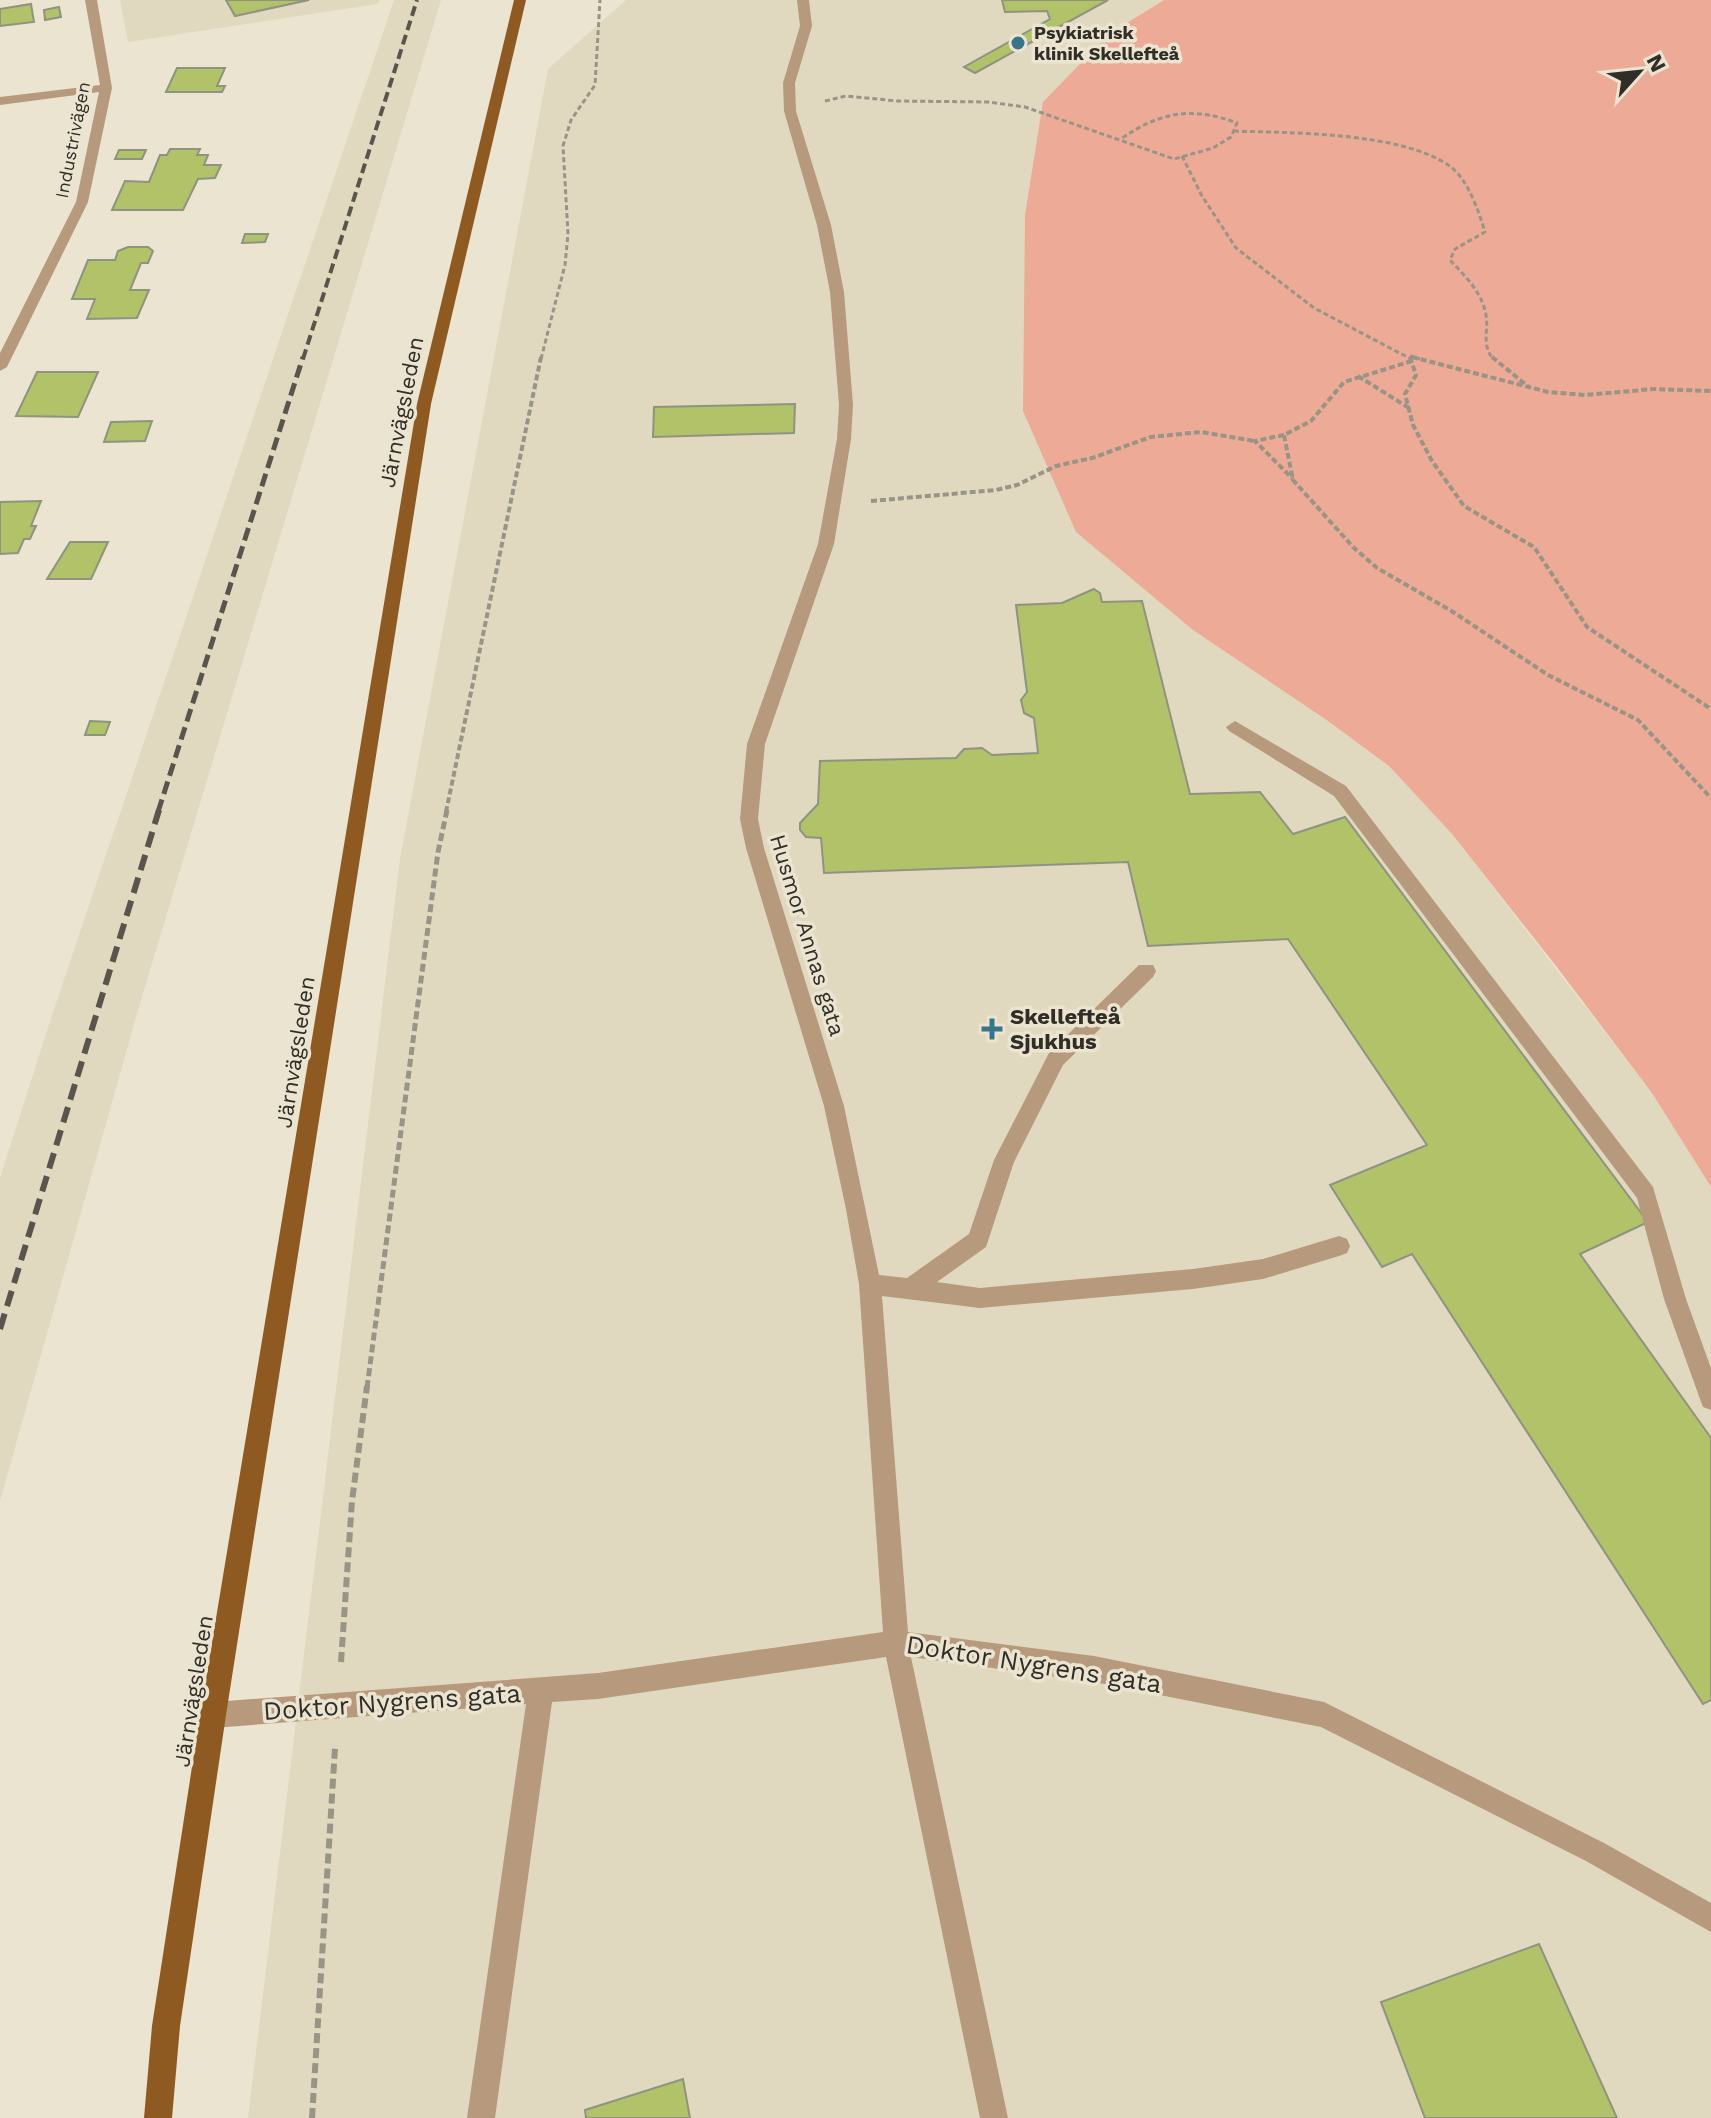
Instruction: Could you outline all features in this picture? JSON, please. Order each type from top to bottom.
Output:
[{"type":"main road","name":"Järnvägsleden","points":[[158,2118],[166,2026],[213,1715],[424,404],[520,0]]},
{"type":"street","name":"Industrivägen","points":[[0,367],[82,202],[106,88],[91,0]]},
{"type":"street","points":[[790,111],[789,83],[806,26],[803,0]]},
{"type":"street","points":[[0,101],[106,88]]},
{"type":"street","name":"Husmor Annas gata","points":[[790,111],[824,225],[837,292],[846,405],[826,544],[756,744],[749,819],[755,848],[834,1106],[870,1284],[896,1643],[994,2118]]},
{"type":"street","points":[[1235,727],[1340,791],[1646,1194],[1675,1299],[1711,1399]]},
{"type":"street","points":[[910,1289],[978,1240],[1004,1160],[1056,1059],[1146,971]]},
{"type":"street","points":[[870,1284],[980,1298],[1193,1279],[1263,1269],[1339,1246]]},
{"type":"street","name":"Doktor Nygrens gata","points":[[213,1715],[598,1686],[896,1643],[1094,1669],[1324,1715],[1595,1852],[1711,1918]]},
{"type":"street","points":[[481,2118],[541,1691]]},
{"type":"path","points":[[312,2118],[352,1501],[438,852],[547,330],[565,265],[568,234],[563,146],[571,120],[595,85],[600,0]]},
{"type":"path","points":[[790,111],[846,96],[897,101],[988,102],[1025,107],[1174,159],[1213,148],[1231,137],[1237,123],[1200,110],[1170,113],[1149,121],[1121,139]]},
{"type":"path","points":[[1234,131],[1341,138],[1419,152],[1451,167],[1464,182],[1466,194],[1482,215],[1485,232],[1478,240],[1458,244],[1450,254],[1450,260],[1481,297],[1487,321],[1485,343],[1488,352],[1507,372],[1530,388]]},
{"type":"path","points":[[1182,156],[1202,196],[1236,248],[1314,308],[1411,358],[1530,388],[1585,395],[1643,389],[1711,391]]},
{"type":"path","points":[[834,503],[996,490],[1017,485],[1056,466],[1092,458],[1151,437],[1177,433],[1201,432],[1255,441],[1284,435],[1311,421],[1344,382],[1411,358]]},
{"type":"path","points":[[1411,358],[1416,375],[1405,394],[1413,425],[1432,461],[1464,506],[1534,547],[1587,627],[1711,709]]},
{"type":"path","points":[[1357,376],[1409,408]]},
{"type":"path","points":[[1284,435],[1293,480]]},
{"type":"path","points":[[1255,441],[1377,568],[1450,610],[1548,675],[1638,720],[1711,798]]},
{"type":"shaded area","points":[[120,0],[380,0],[377,4],[128,42]]},
{"type":"shaded area","points":[[394,0],[441,0],[136,1017],[0,1501],[0,1178]]},
{"type":"shaded area","name":"Skellefteå Sjukhus","points":[[626,0],[1164,0],[1109,34],[1193,630],[1389,766],[1452,834],[1652,1093],[1711,1187],[1711,2118],[248,2118],[400,859],[548,69]]},
{"type":"shaded area","points":[[1164,0],[1711,0],[1711,1187],[1652,1093],[1556,966],[1452,834],[1389,766],[1193,630],[1076,532],[1023,411],[1025,215],[1043,102],[1109,34]]},
{"type":"building","points":[[226,0],[309,0],[235,16]]},
{"type":"building","name":"Psykiatrisk klinik Skellefteå","points":[[1002,0],[1108,0],[975,73],[964,67],[1050,19],[1047,11],[1005,12]]},
{"type":"building","points":[[31,4],[34,22],[0,26],[0,9]]},
{"type":"building","points":[[59,7],[61,17],[45,20],[44,10]]},
{"type":"building","points":[[177,68],[225,68],[217,86],[225,86],[222,92],[166,92]]},
{"type":"building","points":[[170,149],[200,149],[197,155],[208,155],[204,165],[221,165],[215,178],[198,179],[183,210],[112,210],[125,181],[149,182],[160,155],[167,155]]},
{"type":"building","points":[[119,150],[146,150],[142,159],[115,159]]},
{"type":"building","points":[[245,234],[268,234],[265,242],[242,243]]},
{"type":"building","points":[[128,247],[148,247],[153,251],[148,263],[141,263],[130,290],[149,290],[137,318],[87,319],[95,299],[72,299],[88,260],[115,260],[118,251]]},
{"type":"building","points":[[37,372],[98,372],[78,417],[16,416]]},
{"type":"building","points":[[795,404],[794,433],[653,437],[654,407]]},
{"type":"building","points":[[152,421],[145,441],[104,442],[111,422]]},
{"type":"building","points":[[41,501],[31,526],[36,526],[30,539],[24,539],[18,553],[0,554],[0,502]]},
{"type":"building","points":[[70,542],[108,542],[91,579],[47,579]]},
{"type":"building","points":[[1094,589],[1100,593],[1102,602],[1142,601],[1190,794],[1260,792],[1293,834],[1345,817],[1648,1222],[1580,1254],[1711,1438],[1711,1700],[1703,1704],[1412,1254],[1382,1267],[1330,1185],[1427,1145],[1288,939],[1148,946],[1128,862],[824,873],[821,838],[806,837],[800,830],[800,823],[818,804],[820,761],[956,758],[964,749],[982,748],[992,755],[1038,753],[1034,718],[1024,713],[1021,700],[1027,692],[1016,605],[1062,603]]},
{"type":"building","points":[[90,721],[110,722],[105,735],[85,735]]},
{"type":"building","points":[[1539,1944],[1617,2118],[1425,2118],[1381,2002]]},
{"type":"building","points":[[683,2079],[690,2118],[586,2118],[585,2110]]},
{"type":"railway","points":[[303,359],[417,0]]},
{"type":"railway","points":[[158,812],[303,357]]},
{"type":"railway","points":[[0,1329],[159,810]]},
{"type":"place","name":"Psykiatrisk klinik Skellefteå","points":[[1018,43]]},
{"type":"place","name":"Skellefteå Sjukhus","points":[[992,1029]]}]
